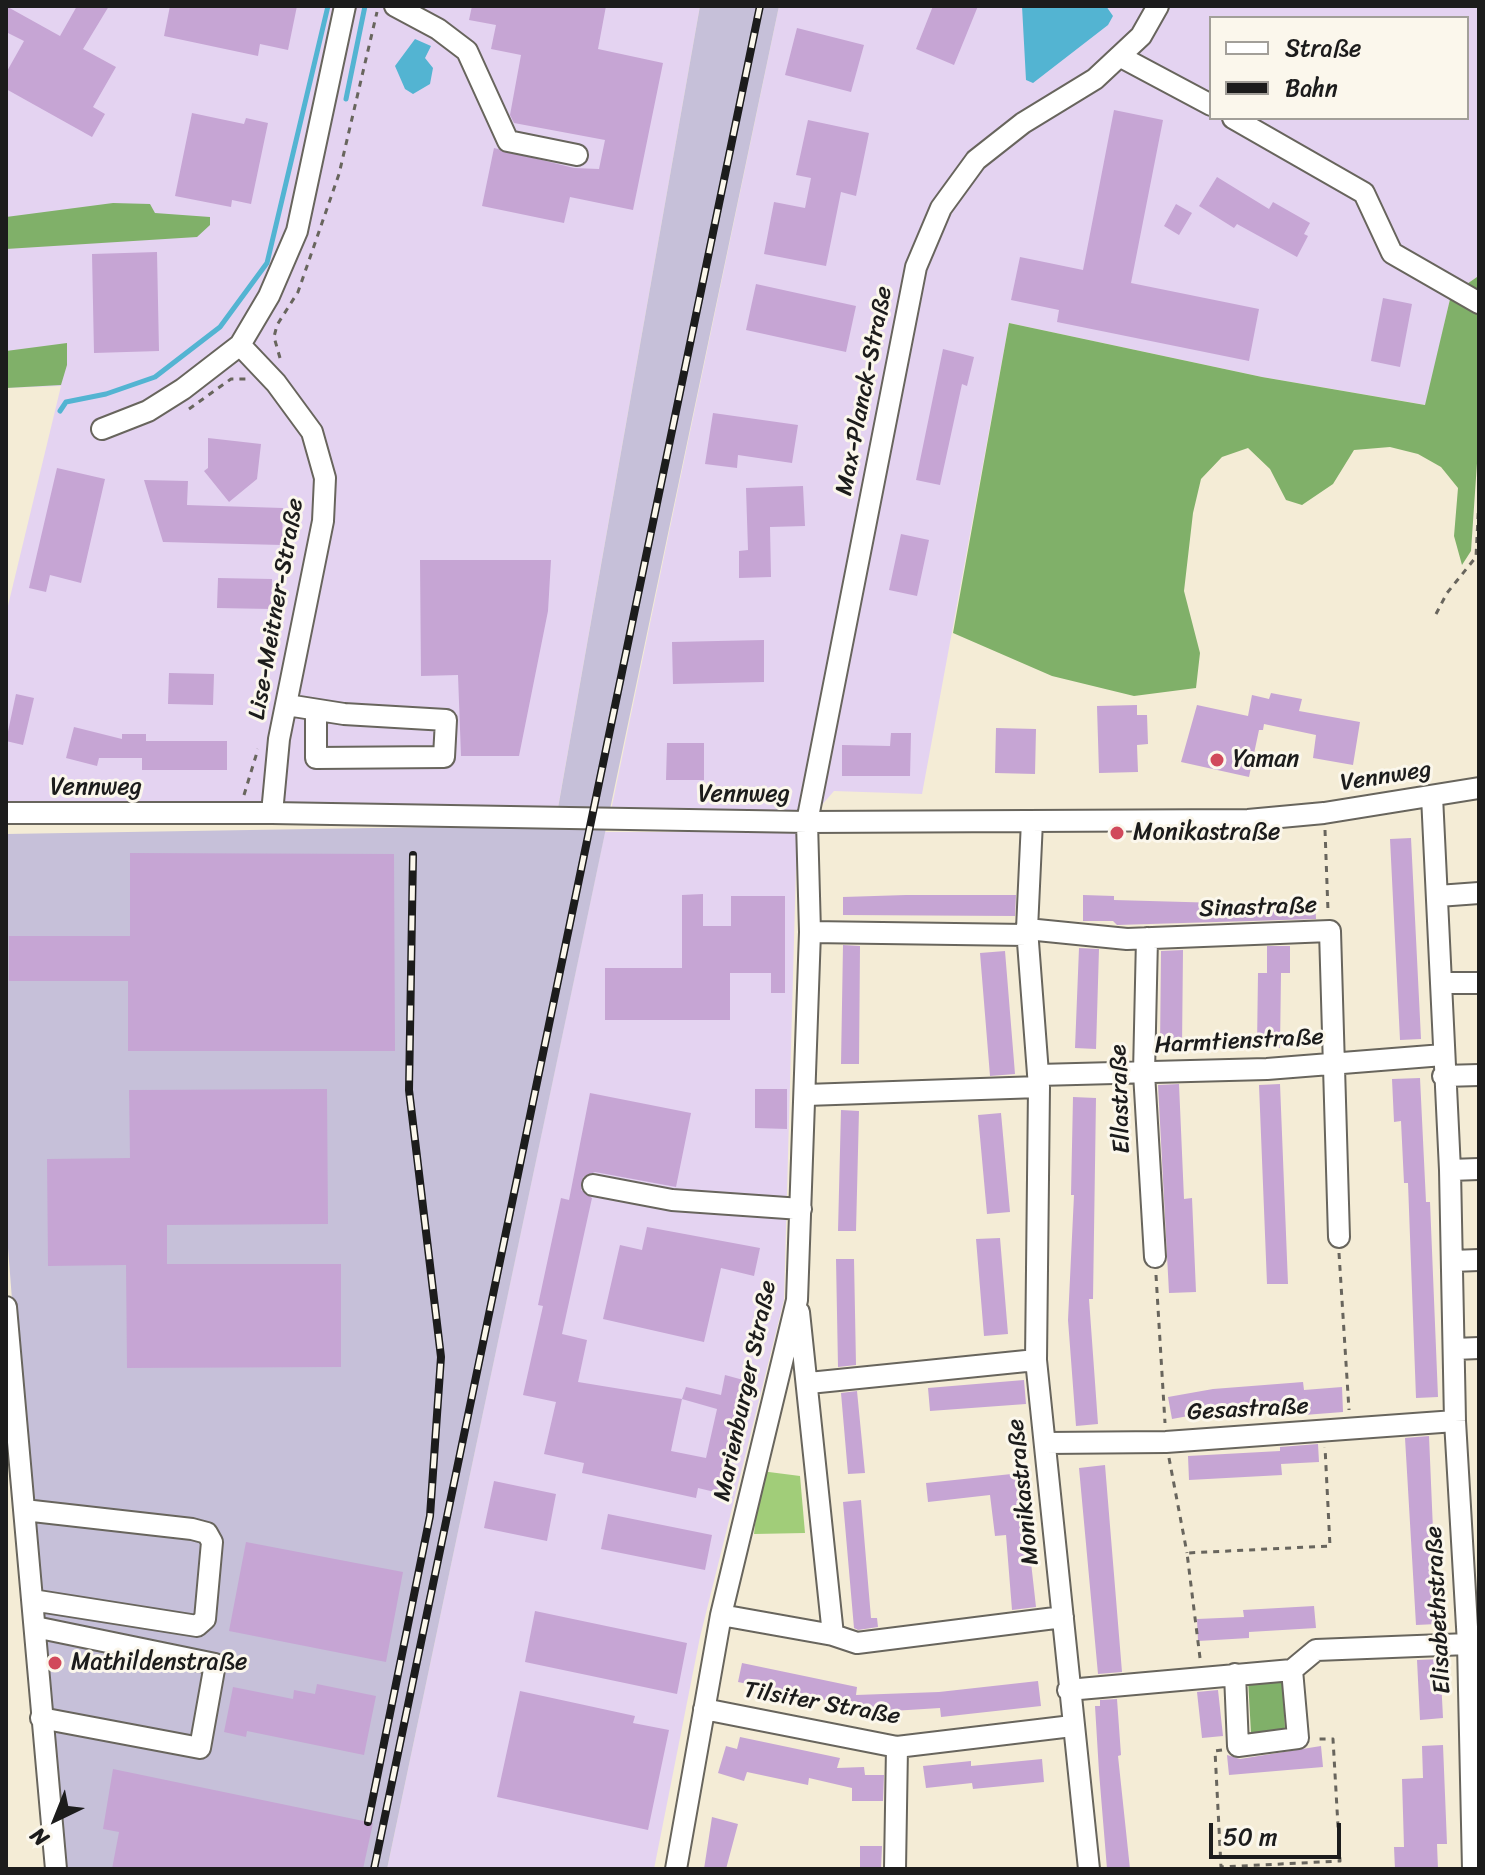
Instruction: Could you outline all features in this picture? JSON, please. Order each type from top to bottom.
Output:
[{"type":"street","points":[[102,429],[148,411],[183,389],[240,345],[278,278],[297,231],[345,6]]},
{"type":"street","points":[[395,6],[438,29],[467,51],[508,141],[577,155]]},
{"type":"street","name":"Max-Planck-Straße","points":[[807,822],[907,311],[928,234],[941,208],[976,160],[997,141],[1095,79],[1121,57],[1141,36],[1158,6]]},
{"type":"street","points":[[1121,57],[1209,104]]},
{"type":"street","points":[[1236,120],[1364,193],[1392,253],[1479,303]]},
{"type":"street","name":"Lise-Meitner-Straße","points":[[240,345],[271,377],[312,432],[325,478],[323,521],[272,783],[272,813]]},
{"type":"street","points":[[287,705],[446,720],[444,757],[316,758],[316,710]]},
{"type":"street","name":"Vennweg","points":[[6,813],[272,813],[807,822],[1248,820],[1324,813],[1479,788]]},
{"type":"street","name":"Elisabethstraße","points":[[1432,796],[1443,1076],[1450,1170],[1455,1421],[1468,1644],[1473,1869]]},
{"type":"street","name":"Monikastraße","points":[[1032,821],[1027,932],[1038,1081],[1036,1360],[1089,1869]]},
{"type":"street","name":"Marienburger Straße","points":[[676,1869],[721,1615],[797,1300],[810,932],[807,822]]},
{"type":"street","points":[[1438,896],[1479,893]]},
{"type":"street","name":"Sinastraße","points":[[810,932],[1027,932],[1147,938],[1330,931],[1339,1237]]},
{"type":"street","name":"Ellastraße","points":[[1147,938],[1144,1073],[1155,1257]]},
{"type":"street","points":[[1441,983],[1479,983]]},
{"type":"street","name":"Harmtienstraße","points":[[806,1095],[1443,1055]]},
{"type":"street","points":[[1443,1076],[1479,1075]]},
{"type":"street","points":[[1450,1170],[1479,1169]]},
{"type":"street","points":[[593,1185],[672,1200],[801,1209]]},
{"type":"street","points":[[1452,1261],[1479,1260]]},
{"type":"street","points":[[797,1300],[809,1383],[833,1635]]},
{"type":"street","points":[[6,1307],[56,1869]]},
{"type":"street","points":[[1454,1349],[1479,1348]]},
{"type":"street","points":[[809,1383],[916,1375],[1036,1360]]},
{"type":"street","name":"Gesastraße","points":[[1045,1443],[1166,1442],[1216,1435],[1455,1421]]},
{"type":"street","points":[[24,1510],[192,1529],[207,1533],[212,1542],[205,1619],[197,1626],[32,1600]]},
{"type":"street","points":[[721,1615],[833,1635],[857,1643],[1063,1617]]},
{"type":"street","points":[[35,1627],[215,1664],[200,1748],[41,1718]]},
{"type":"street","points":[[1068,1690],[1292,1670],[1316,1650],[1468,1644]]},
{"type":"street","points":[[1235,1674],[1238,1746],[1298,1738],[1292,1670]]},
{"type":"street","name":"Tilsiter Straße","points":[[704,1709],[897,1747],[1072,1726]]},
{"type":"street","points":[[895,1869],[897,1747]]},
{"type":"path","points":[[180,414],[231,379],[248,379],[262,387],[281,363],[274,337],[277,325],[298,292],[339,174],[379,6]]},
{"type":"path","points":[[1436,614],[1447,593],[1478,557],[1479,498]]},
{"type":"path","points":[[238,814],[260,741]]},
{"type":"path","points":[[1324,813],[1330,931]]},
{"type":"path","points":[[1339,1237],[1350,1429]]},
{"type":"path","points":[[1155,1257],[1166,1442],[1187,1553],[1202,1676]]},
{"type":"path","points":[[1187,1553],[1330,1546],[1324,1431]]},
{"type":"path","points":[[1238,1746],[1215,1751],[1221,1867],[1340,1861],[1333,1739],[1298,1738]]},
{"type":"shaded area","points":[[6,6],[700,6],[556,819],[6,813],[6,614],[61,386],[6,388]]},
{"type":"shaded area","points":[[700,6],[779,6],[387,1869],[56,1869],[6,1222],[6,834],[555,825]]},
{"type":"shaded area","points":[[779,6],[1479,6],[1477,277],[1451,295],[1426,405],[1262,377],[1009,323],[922,794],[834,791],[807,822],[609,820]]},
{"type":"shaded area","points":[[605,832],[797,832],[784,1300],[700,1637],[654,1869],[387,1869]]},
{"type":"green space","points":[[113,203],[150,204],[155,213],[210,217],[210,225],[197,237],[6,249],[6,217]]},
{"type":"green space","points":[[1479,267],[1479,434],[1471,551],[1462,565],[1454,536],[1458,488],[1441,467],[1418,454],[1390,447],[1354,450],[1333,484],[1302,505],[1286,500],[1270,469],[1248,448],[1222,457],[1201,479],[1193,513],[1184,591],[1200,653],[1196,688],[1134,696],[1052,676],[953,633],[1009,323],[1262,377],[1425,405],[1451,295],[1477,277]]},
{"type":"green space","points":[[67,343],[67,365],[61,385],[6,388],[6,351]]},
{"type":"green space","points":[[761,1471],[800,1476],[805,1533],[754,1534]]},
{"type":"green space","points":[[1283,1676],[1285,1729],[1251,1733],[1248,1679]]},
{"type":"water","points":[[1022,6],[1106,6],[1113,16],[1108,25],[1033,83],[1026,80]]},
{"type":"water","points":[[415,39],[431,46],[425,58],[433,68],[430,84],[413,94],[405,89],[395,66]]},
{"type":"building","points":[[6,6],[60,36],[77,6],[109,6],[83,49],[116,67],[93,107],[105,114],[92,137],[6,89],[6,73],[24,41],[6,32]]},
{"type":"building","points":[[170,6],[297,6],[288,50],[260,44],[258,56],[164,36]]},
{"type":"building","points":[[472,6],[606,6],[598,49],[663,63],[633,210],[570,197],[564,223],[482,206],[494,148],[574,168],[599,169],[605,140],[514,123],[510,115],[521,55],[491,49],[496,25],[469,20]]},
{"type":"building","points":[[933,6],[978,6],[954,65],[916,49]]},
{"type":"building","points":[[797,28],[864,45],[851,92],[785,75]]},
{"type":"building","points":[[1114,110],[1163,120],[1131,283],[1259,309],[1249,361],[1057,322],[1059,310],[1011,300],[1020,257],[1083,270]]},
{"type":"building","points":[[192,113],[244,124],[246,118],[268,123],[251,204],[232,200],[231,207],[175,196]]},
{"type":"building","points":[[808,120],[869,133],[856,196],[841,192],[826,266],[764,254],[774,202],[805,208],[811,178],[796,175]]},
{"type":"building","points":[[1217,177],[1269,209],[1273,202],[1310,223],[1304,234],[1308,236],[1297,257],[1237,224],[1234,228],[1199,206]]},
{"type":"building","points":[[1176,204],[1192,213],[1179,235],[1164,226]]},
{"type":"building","points":[[157,252],[159,351],[94,353],[92,254]]},
{"type":"building","points":[[756,284],[856,306],[846,352],[746,330]]},
{"type":"building","points":[[1383,298],[1412,304],[1400,367],[1371,361]]},
{"type":"building","points":[[943,349],[974,357],[967,386],[962,384],[940,485],[916,480]]},
{"type":"building","points":[[713,413],[798,425],[792,463],[738,455],[737,468],[705,464]]},
{"type":"building","points":[[208,438],[261,444],[257,479],[229,502],[204,471],[208,468]]},
{"type":"building","points":[[57,468],[105,479],[81,583],[50,575],[46,592],[29,588]]},
{"type":"building","points":[[144,480],[188,481],[187,505],[283,508],[282,545],[163,542]]},
{"type":"building","points":[[803,486],[805,526],[770,527],[771,577],[739,578],[739,551],[748,550],[746,488]]},
{"type":"building","points":[[901,534],[929,540],[917,596],[889,590]]},
{"type":"building","points":[[420,560],[551,560],[548,611],[519,756],[461,756],[458,675],[421,676]]},
{"type":"building","points":[[218,578],[272,579],[271,609],[217,608]]},
{"type":"building","points":[[764,640],[764,682],[673,684],[672,642]]},
{"type":"building","points":[[169,673],[214,674],[213,705],[168,704]]},
{"type":"building","points":[[1271,693],[1302,699],[1299,711],[1360,722],[1353,765],[1313,758],[1316,735],[1264,724],[1263,730],[1259,730],[1249,777],[1181,762],[1197,705],[1248,716],[1252,695],[1269,699]]},
{"type":"building","points":[[16,694],[34,698],[23,745],[6,741]]},
{"type":"building","points":[[1137,705],[1137,715],[1147,715],[1148,744],[1137,745],[1138,772],[1099,773],[1097,706]]},
{"type":"building","points":[[74,727],[122,739],[122,734],[146,734],[146,741],[227,741],[227,770],[142,770],[142,758],[99,758],[97,766],[66,758]]},
{"type":"building","points":[[996,728],[1036,729],[1035,774],[995,773]]},
{"type":"building","points":[[891,733],[911,733],[910,776],[842,776],[842,745],[890,746]]},
{"type":"building","points":[[667,743],[704,743],[704,780],[666,780]]},
{"type":"building","points":[[1411,838],[1421,1039],[1400,1040],[1390,839]]},
{"type":"building","points":[[130,853],[394,854],[395,1051],[128,1051],[128,981],[9,981],[9,936],[130,936]]},
{"type":"building","points":[[703,894],[703,926],[731,926],[731,896],[785,896],[785,993],[771,993],[771,973],[730,973],[730,1020],[605,1020],[605,968],[682,968],[682,895]]},
{"type":"building","points":[[1016,895],[1015,916],[843,915],[843,897]]},
{"type":"building","points":[[1083,895],[1114,896],[1114,900],[1221,903],[1315,900],[1316,919],[1117,925],[1113,921],[1083,921]]},
{"type":"building","points":[[843,945],[860,946],[859,1064],[841,1064]]},
{"type":"building","points":[[1267,946],[1290,946],[1290,973],[1281,973],[1280,1048],[1257,1047],[1258,973],[1267,973]]},
{"type":"building","points":[[1079,948],[1099,949],[1096,1049],[1075,1048]]},
{"type":"building","points":[[1183,950],[1182,1048],[1160,1048],[1161,951]]},
{"type":"building","points":[[1005,951],[1015,1074],[990,1076],[980,953]]},
{"type":"building","points":[[1420,1078],[1426,1202],[1430,1202],[1438,1397],[1416,1398],[1408,1183],[1404,1183],[1401,1121],[1394,1122],[1392,1079]]},
{"type":"building","points":[[1179,1084],[1184,1199],[1192,1198],[1196,1292],[1169,1293],[1158,1085]]},
{"type":"building","points":[[1280,1084],[1288,1284],[1267,1284],[1259,1085]]},
{"type":"building","points":[[327,1089],[328,1224],[167,1225],[167,1264],[341,1264],[341,1367],[127,1368],[126,1265],[48,1266],[47,1159],[130,1158],[129,1090]]},
{"type":"building","points":[[755,1089],[787,1089],[787,1129],[755,1128]]},
{"type":"building","points":[[590,1093],[691,1113],[676,1187],[595,1172],[583,1177],[581,1190],[592,1198],[562,1334],[587,1340],[578,1382],[682,1399],[686,1387],[721,1395],[725,1375],[747,1381],[719,1493],[698,1488],[696,1498],[582,1473],[584,1463],[544,1454],[556,1402],[523,1395],[543,1306],[538,1305],[561,1198],[569,1200]],"holes":[[[682,1399],[717,1409],[706,1458],[671,1451]]]},
{"type":"building","points":[[1073,1097],[1096,1098],[1093,1299],[1089,1299],[1098,1424],[1076,1426],[1068,1320],[1074,1195],[1071,1195]]},
{"type":"building","points":[[841,1110],[859,1111],[856,1231],[838,1231]]},
{"type":"building","points":[[1001,1113],[1010,1212],[987,1214],[978,1115]]},
{"type":"building","points":[[647,1227],[760,1248],[754,1276],[721,1268],[704,1342],[603,1319],[620,1245],[642,1250]]},
{"type":"building","points":[[1000,1238],[1008,1334],[984,1336],[976,1239]]},
{"type":"building","points":[[836,1259],[854,1259],[856,1365],[838,1367]]},
{"type":"building","points":[[1024,1380],[1026,1404],[930,1411],[928,1388]]},
{"type":"building","points":[[1303,1382],[1304,1390],[1342,1387],[1343,1412],[1304,1415],[1303,1406],[1232,1408],[1172,1419],[1168,1397],[1213,1389]]},
{"type":"building","points":[[857,1391],[865,1473],[848,1474],[841,1393]]},
{"type":"building","points":[[1429,1436],[1437,1624],[1416,1625],[1405,1438]]},
{"type":"building","points":[[1318,1444],[1319,1462],[1281,1464],[1282,1475],[1189,1480],[1188,1456],[1280,1451],[1280,1447]]},
{"type":"building","points":[[1105,1465],[1122,1672],[1098,1674],[1079,1468]]},
{"type":"building","points":[[1021,1473],[1036,1607],[1012,1610],[1006,1535],[995,1536],[990,1495],[928,1502],[926,1483]]},
{"type":"building","points":[[494,1481],[556,1494],[547,1541],[484,1528]]},
{"type":"building","points":[[861,1500],[871,1618],[877,1618],[878,1627],[858,1630],[854,1628],[843,1502]]},
{"type":"building","points":[[608,1514],[712,1535],[705,1570],[601,1549]]},
{"type":"building","points":[[246,1542],[403,1572],[386,1662],[229,1631]]},
{"type":"building","points":[[1314,1606],[1316,1628],[1249,1632],[1249,1638],[1198,1641],[1197,1619],[1244,1617],[1243,1610]]},
{"type":"building","points":[[535,1611],[687,1643],[677,1694],[525,1662]]},
{"type":"building","points":[[1440,1659],[1443,1718],[1420,1720],[1417,1660]]},
{"type":"building","points":[[742,1663],[857,1687],[856,1695],[939,1692],[1038,1681],[1041,1706],[941,1717],[940,1708],[860,1713],[860,1707],[738,1682]]},
{"type":"building","points":[[317,1684],[376,1696],[364,1755],[247,1731],[246,1737],[224,1732],[233,1687],[293,1699],[294,1690],[315,1694]]},
{"type":"building","points":[[1218,1690],[1223,1736],[1202,1738],[1197,1692]]},
{"type":"building","points":[[520,1691],[635,1716],[633,1723],[669,1730],[648,1830],[497,1797]]},
{"type":"building","points":[[1117,1699],[1121,1755],[1118,1756],[1130,1869],[1107,1869],[1099,1772],[1095,1706],[1100,1706],[1100,1700]]},
{"type":"building","points":[[740,1737],[840,1758],[837,1768],[864,1767],[865,1775],[884,1775],[883,1801],[852,1801],[852,1788],[809,1778],[808,1785],[747,1772],[744,1781],[718,1773],[726,1746],[737,1749]]},
{"type":"building","points":[[1443,1745],[1447,1844],[1437,1844],[1438,1869],[1395,1869],[1394,1847],[1404,1847],[1402,1779],[1423,1778],[1422,1746]]},
{"type":"building","points":[[1321,1746],[1323,1767],[1229,1775],[1227,1755],[1240,1759]]},
{"type":"building","points":[[1042,1759],[1044,1782],[973,1789],[972,1783],[926,1788],[923,1766],[971,1761],[971,1766]]},
{"type":"building","points":[[113,1769],[373,1823],[363,1869],[112,1869],[119,1832],[103,1829]]},
{"type":"building","points":[[712,1817],[738,1824],[726,1869],[704,1869]]},
{"type":"building","points":[[860,1846],[882,1846],[881,1869],[860,1869]]},
{"type":"waterway","points":[[60,411],[66,402],[106,394],[155,377],[220,327],[267,263],[328,6]]},
{"type":"waterway","points":[[346,99],[365,6]]},
{"type":"railway","points":[[374,1869],[760,6]]},
{"type":"railway","points":[[368,1822],[430,1516],[441,1357],[409,1090],[413,855]]},
{"type":"place","name":"Yaman","points":[[1217,760]]},
{"type":"place","name":"Monikastraße","points":[[1117,833]]},
{"type":"place","name":"Mathildenstraße","points":[[55,1663]]}]
